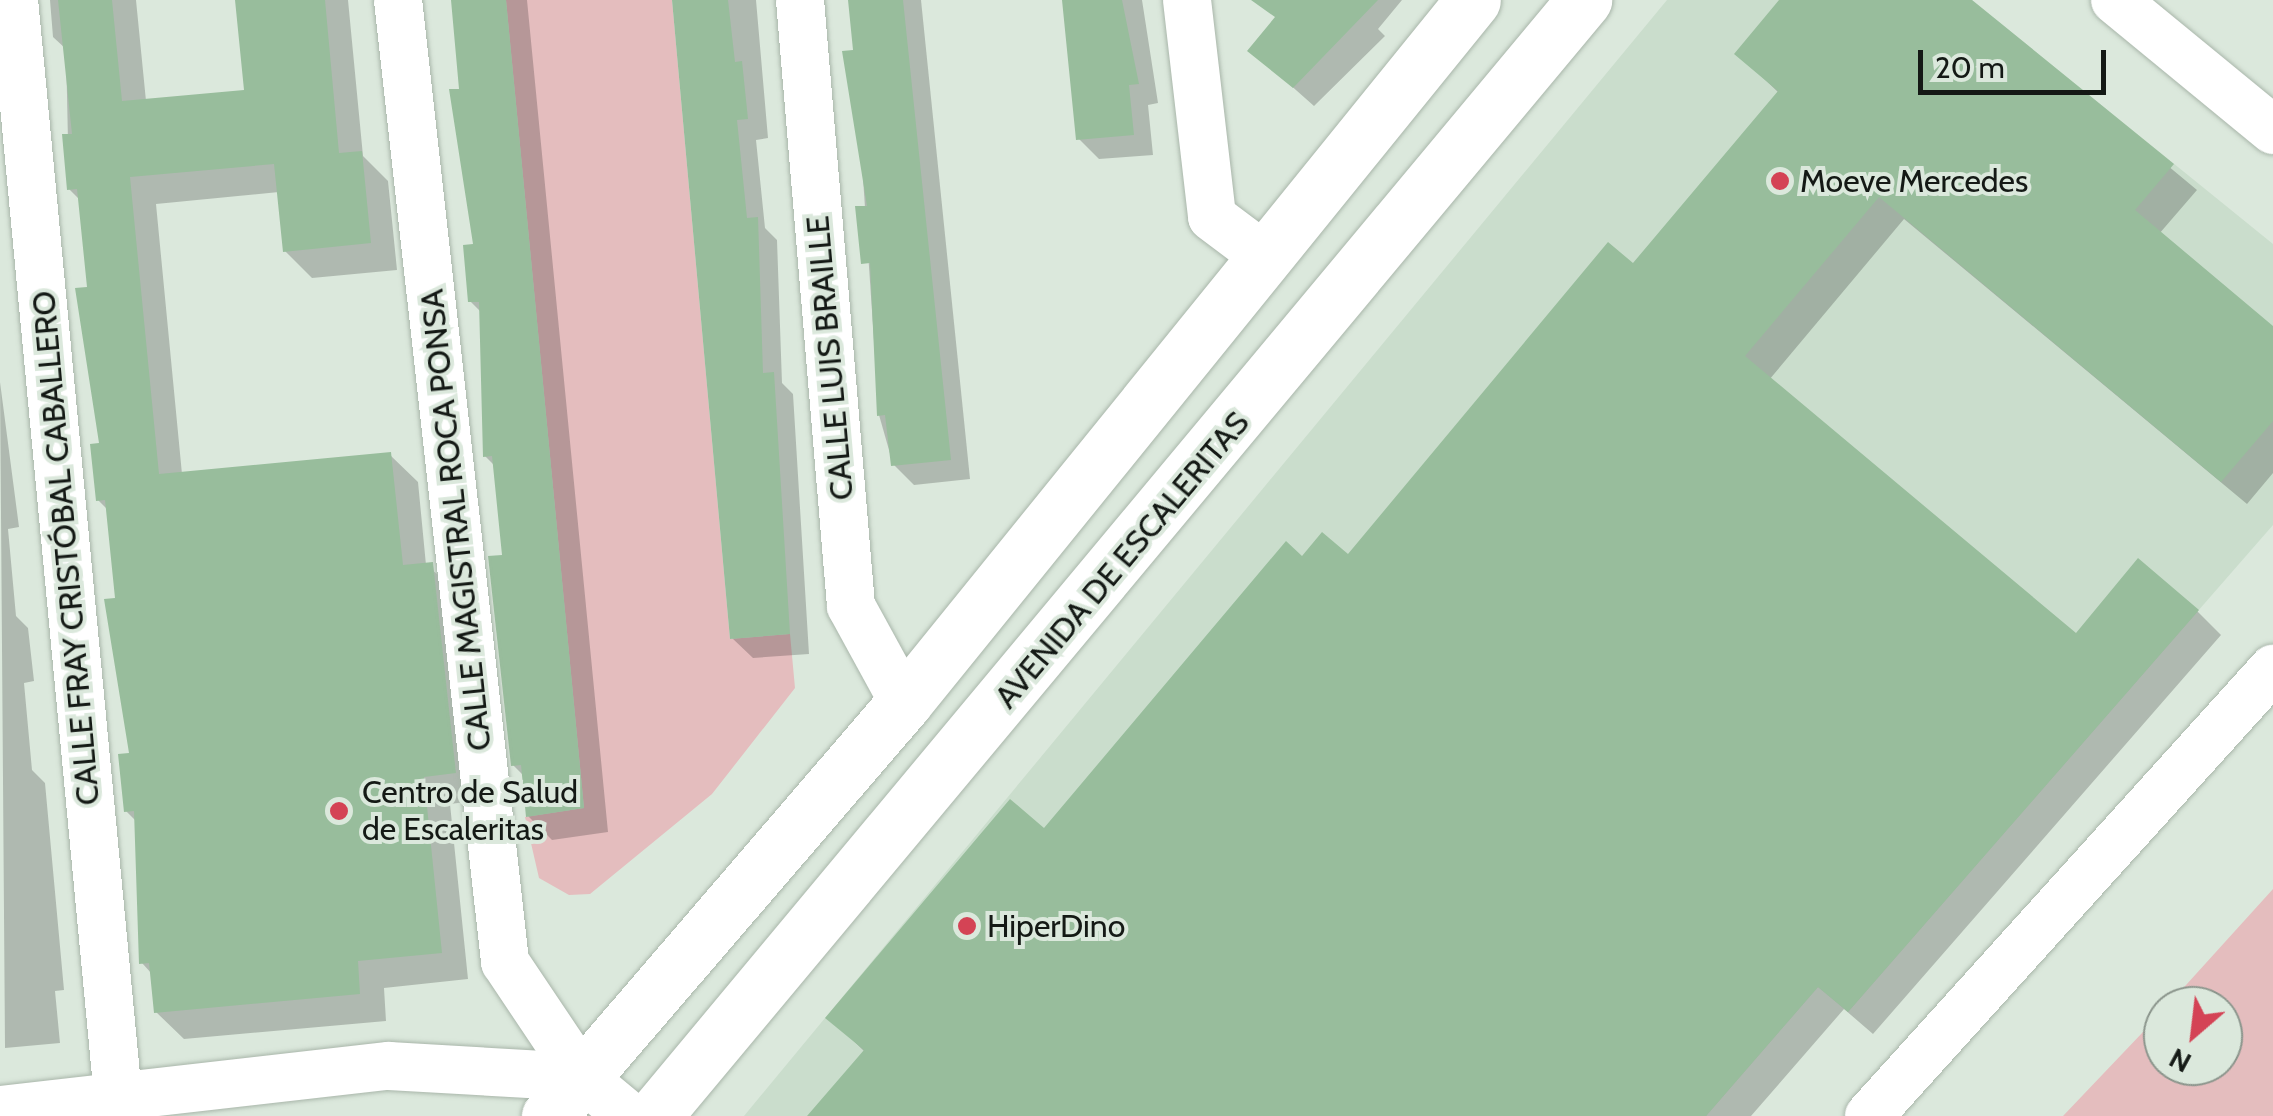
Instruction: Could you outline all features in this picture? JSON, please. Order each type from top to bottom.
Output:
[{"type":"street","name":"CALLE FRAY CRISTÓBAL CABALLERO","points":[[14,0],[118,1096]]},
{"type":"street","name":"CALLE MAGISTRAL ROCA PONSA","points":[[398,0],[505,962],[565,1096],[629,1116]]},
{"type":"street","name":"CALLE LUIS BRAILLE","points":[[800,0],[851,606],[904,703]]},
{"type":"street","points":[[1187,0],[1212,217],[1264,256]]},
{"type":"street","points":[[0,1110],[389,1066],[565,1096],[904,703],[1473,0]]},
{"type":"street","name":"AVENIDA DE ESCALERITAS","points":[[654,1116],[1584,0]]},
{"type":"street","points":[[2115,0],[2273,130]]},
{"type":"street","points":[[1869,1116],[2273,669]]},
{"type":"shaded area","points":[[506,0],[672,0],[730,639],[790,634],[795,688],[712,794],[590,894],[569,895],[539,878],[525,817],[584,808]]},
{"type":"shaded area","points":[[1667,0],[1972,0],[2273,244],[2273,525],[1848,1012],[1818,987],[1706,1116],[744,1116]]},
{"type":"shaded area","points":[[2273,889],[2273,1116],[2063,1116],[2143,1032],[2143,1086],[2243,1086],[2243,986],[2185,986]]},
{"type":"building","points":[[58,0],[112,0],[122,101],[244,90],[235,0],[325,0],[339,153],[362,151],[371,243],[283,252],[274,164],[130,177],[159,474],[391,452],[403,565],[433,562],[456,773],[424,777],[442,953],[358,961],[360,994],[154,1013],[149,963],[139,964],[134,811],[124,812],[118,754],[129,753],[104,599],[115,598],[105,500],[96,501],[90,444],[99,443],[75,288],[87,287],[77,189],[67,190],[62,134],[72,134]]},
{"type":"building","points":[[451,0],[506,0],[584,808],[526,817],[521,765],[511,766],[488,556],[502,555],[492,456],[483,457],[479,302],[468,302],[463,245],[473,244],[449,89],[459,89]]},
{"type":"building","points":[[672,0],[728,0],[735,62],[742,61],[748,119],[737,120],[747,218],[758,217],[763,373],[774,372],[790,634],[730,639]]},
{"type":"building","points":[[848,0],[903,0],[951,460],[891,466],[885,415],[877,416],[870,263],[861,264],[855,206],[867,206],[842,51],[853,50]]},
{"type":"building","points":[[1062,0],[1122,0],[1139,84],[1129,85],[1134,135],[1076,140]]},
{"type":"building","points":[[1251,0],[1378,0],[1293,88],[1247,51],[1275,17]]},
{"type":"building","points":[[1779,0],[1972,0],[2174,164],[2135,210],[2273,326],[2273,421],[2221,482],[1879,197],[1745,356],[2076,633],[2138,558],[2199,610],[1848,1012],[1818,987],[1706,1116],[807,1116],[864,1050],[825,1018],[1010,799],[1044,828],[1286,541],[1302,556],[1322,532],[1348,554],[1608,242],[1633,263],[1778,91],[1734,54]]},
{"type":"place","name":"Moeve Mercedes","points":[[1780,181]]},
{"type":"place","name":"Centro de Salud de Escaleritas","points":[[339,811]]},
{"type":"place","name":"HiperDino","points":[[967,926]]}]
